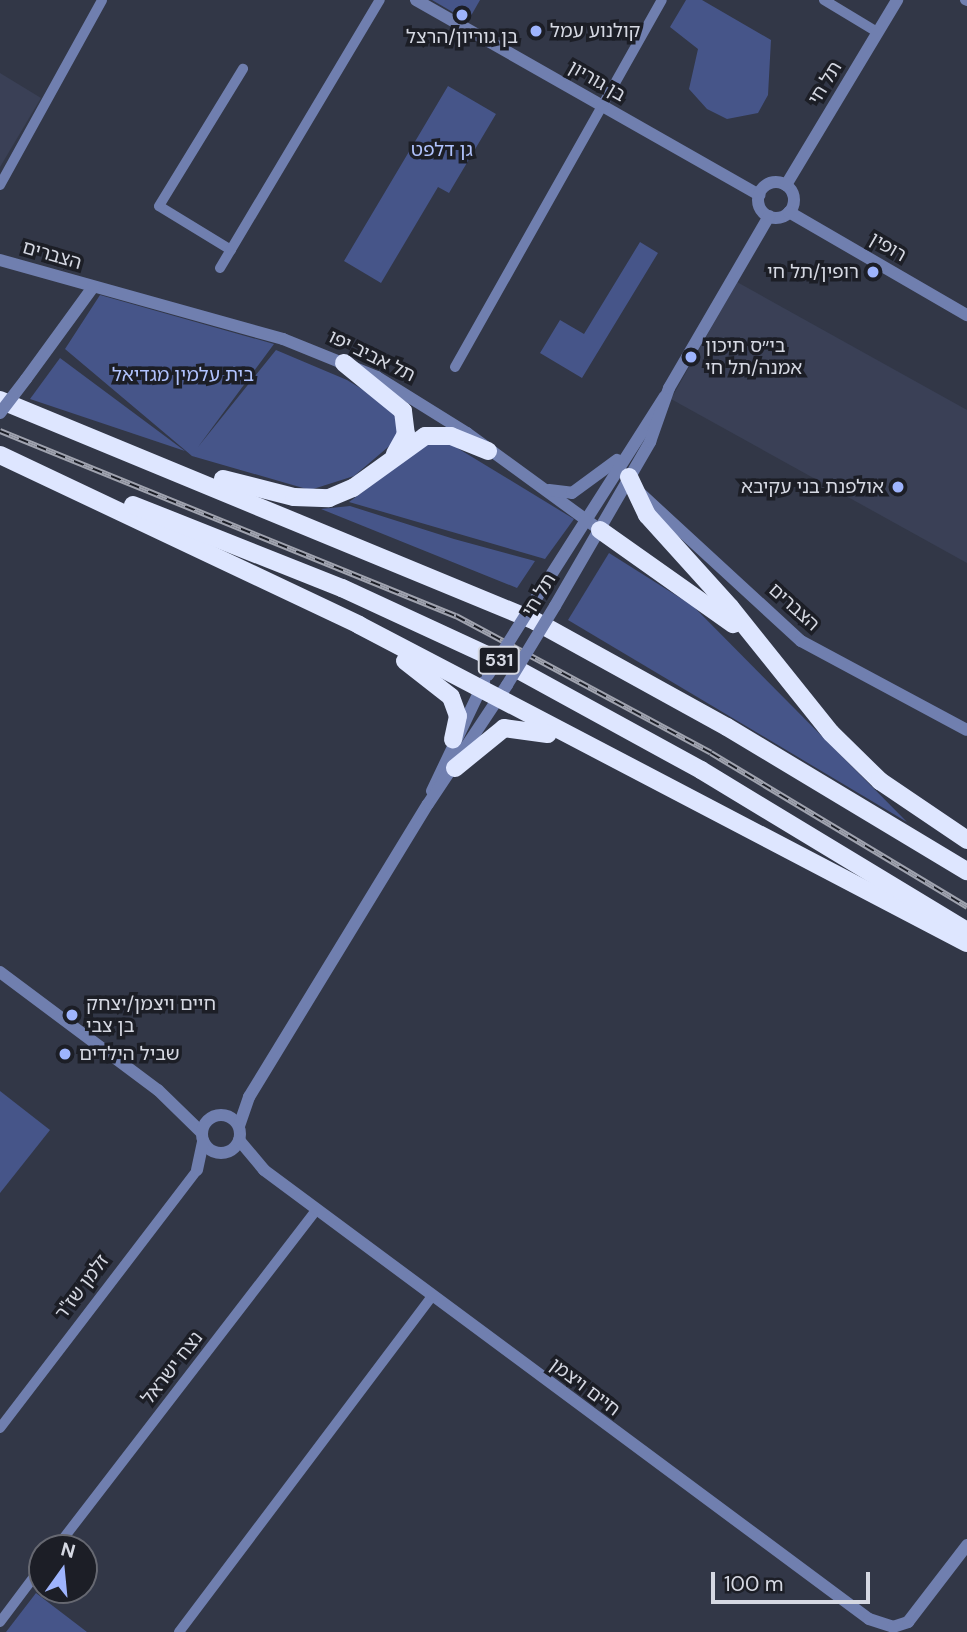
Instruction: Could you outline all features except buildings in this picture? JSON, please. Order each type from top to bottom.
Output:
[{"type":"highway","points":[[344,363],[403,411],[406,433],[390,460]]},
{"type":"highway","name":"531","points":[[0,400],[534,621],[727,726],[967,871]]},
{"type":"highway","points":[[30,412],[214,476],[307,499],[345,493],[390,460],[434,434],[488,451]]},
{"type":"highway","points":[[0,454],[484,683],[498,701],[967,943]]},
{"type":"highway","name":"531","points":[[0,454],[447,634],[679,758],[967,931]]},
{"type":"highway","points":[[632,473],[647,515],[737,615],[805,705]]},
{"type":"highway","points":[[593,525],[722,614],[805,705],[880,781],[967,840]]},
{"type":"highway","points":[[273,582],[438,684],[457,710],[453,739]]},
{"type":"highway","points":[[455,768],[505,728],[575,741]]},
{"type":"street","points":[[0,185],[102,0]]},
{"type":"street","points":[[220,268],[380,0]]},
{"type":"street","name":"בן גוריון","points":[[416,0],[759,195]]},
{"type":"street","points":[[455,367],[662,0]]},
{"type":"street","points":[[824,0],[877,32]]},
{"type":"street","name":"תל חי","points":[[786,185],[897,0]]},
{"type":"street","points":[[231,250],[159,206],[243,69]]},
{"type":"street","points":[[768,185],[786,185],[793,195],[789,212],[769,216],[759,195],[768,185]]},
{"type":"street","name":"רופין","points":[[789,212],[967,315]]},
{"type":"street","name":"תל חי","points":[[239,1126],[249,1097],[428,804],[498,701],[555,606],[627,450],[665,396],[769,216]]},
{"type":"street","name":"הצברים","points":[[0,260],[93,287]]},
{"type":"street","points":[[0,413],[93,287]]},
{"type":"street","name":"תל אביב יפו","points":[[93,287],[283,339],[344,363],[414,398],[593,525]]},
{"type":"street","name":"תל חי","points":[[428,804],[453,739],[484,683],[537,597],[632,473],[655,430],[665,396]]},
{"type":"street","points":[[543,488],[564,494],[580,490],[627,450]]},
{"type":"street","name":"הצברים","points":[[632,473],[643,497],[792,635],[967,730]]},
{"type":"street","points":[[0,972],[186,1114],[202,1136],[224,1153],[240,1140],[239,1126],[225,1115],[209,1118],[186,1114]]},
{"type":"street","name":"תל חי","points":[[225,1115],[249,1097]]},
{"type":"street","points":[[202,1136],[209,1118]]},
{"type":"street","name":"זלמן שז\"ר","points":[[197,1170],[202,1136]]},
{"type":"street","name":"חיים ויצמן","points":[[240,1140],[260,1168]]},
{"type":"street","name":"זלמן שז\"ר","points":[[0,1428],[197,1170],[224,1153]]},
{"type":"street","name":"חיים ויצמן","points":[[224,1153],[260,1168],[317,1209],[869,1619],[893,1627],[908,1622],[967,1545]]},
{"type":"street","name":"נצח ישראל","points":[[66,1534],[317,1209]]},
{"type":"street","points":[[179,1632],[432,1296]]},
{"type":"street","points":[[0,1622],[28,1585]]},
{"type":"shaded area","points":[[0,73],[41,98],[0,167]]},
{"type":"shaded area","name":"אולפנת בני עקיבא","points":[[737,282],[967,410],[967,563],[671,399]]},
{"type":"green space","points":[[432,0],[480,0],[468,21]]},
{"type":"green space","points":[[686,0],[702,0],[771,40],[768,95],[758,113],[727,119],[707,109],[689,89],[698,49],[670,27]]},
{"type":"green space","name":"גן דלפט","points":[[448,86],[496,114],[449,193],[438,187],[381,283],[344,261]]},
{"type":"green space","points":[[640,242],[658,253],[582,378],[540,353],[560,320],[584,334]]},
{"type":"green space","name":"בית עלמין מגדיאל","points":[[100,295],[274,344],[198,447],[276,350],[347,380],[393,408],[400,424],[394,442],[354,476],[310,490],[192,456],[65,349]]},
{"type":"green space","points":[[60,358],[185,451],[30,399]]},
{"type":"green space","points":[[449,443],[574,519],[545,559],[349,502],[427,444]]},
{"type":"green space","points":[[350,506],[535,561],[517,588],[321,509]]},
{"type":"green space","points":[[609,553],[693,606],[907,822],[568,620]]},
{"type":"green space","points":[[0,1091],[50,1130],[0,1193]]},
{"type":"green space","points":[[28,1603],[50,1604],[87,1632],[6,1632]]},
{"type":"railway","points":[[0,431],[456,616],[711,753],[967,907]]},
{"type":"place","name":"בן גוריון/הרצל","points":[[462,15]]},
{"type":"place","name":"קולנוע עמל","points":[[536,31]]},
{"type":"place","name":"רופין/תל חי","points":[[873,272]]},
{"type":"place","name":"בי״ס תיכון אמנה/תל חי","points":[[691,357]]},
{"type":"place","name":"אולפנת בני עקיבא","points":[[898,487]]},
{"type":"place","name":"חיים ויצמן/יצחק בן צבי","points":[[72,1015]]},
{"type":"place","name":"שביל הילדים","points":[[65,1054]]}]
